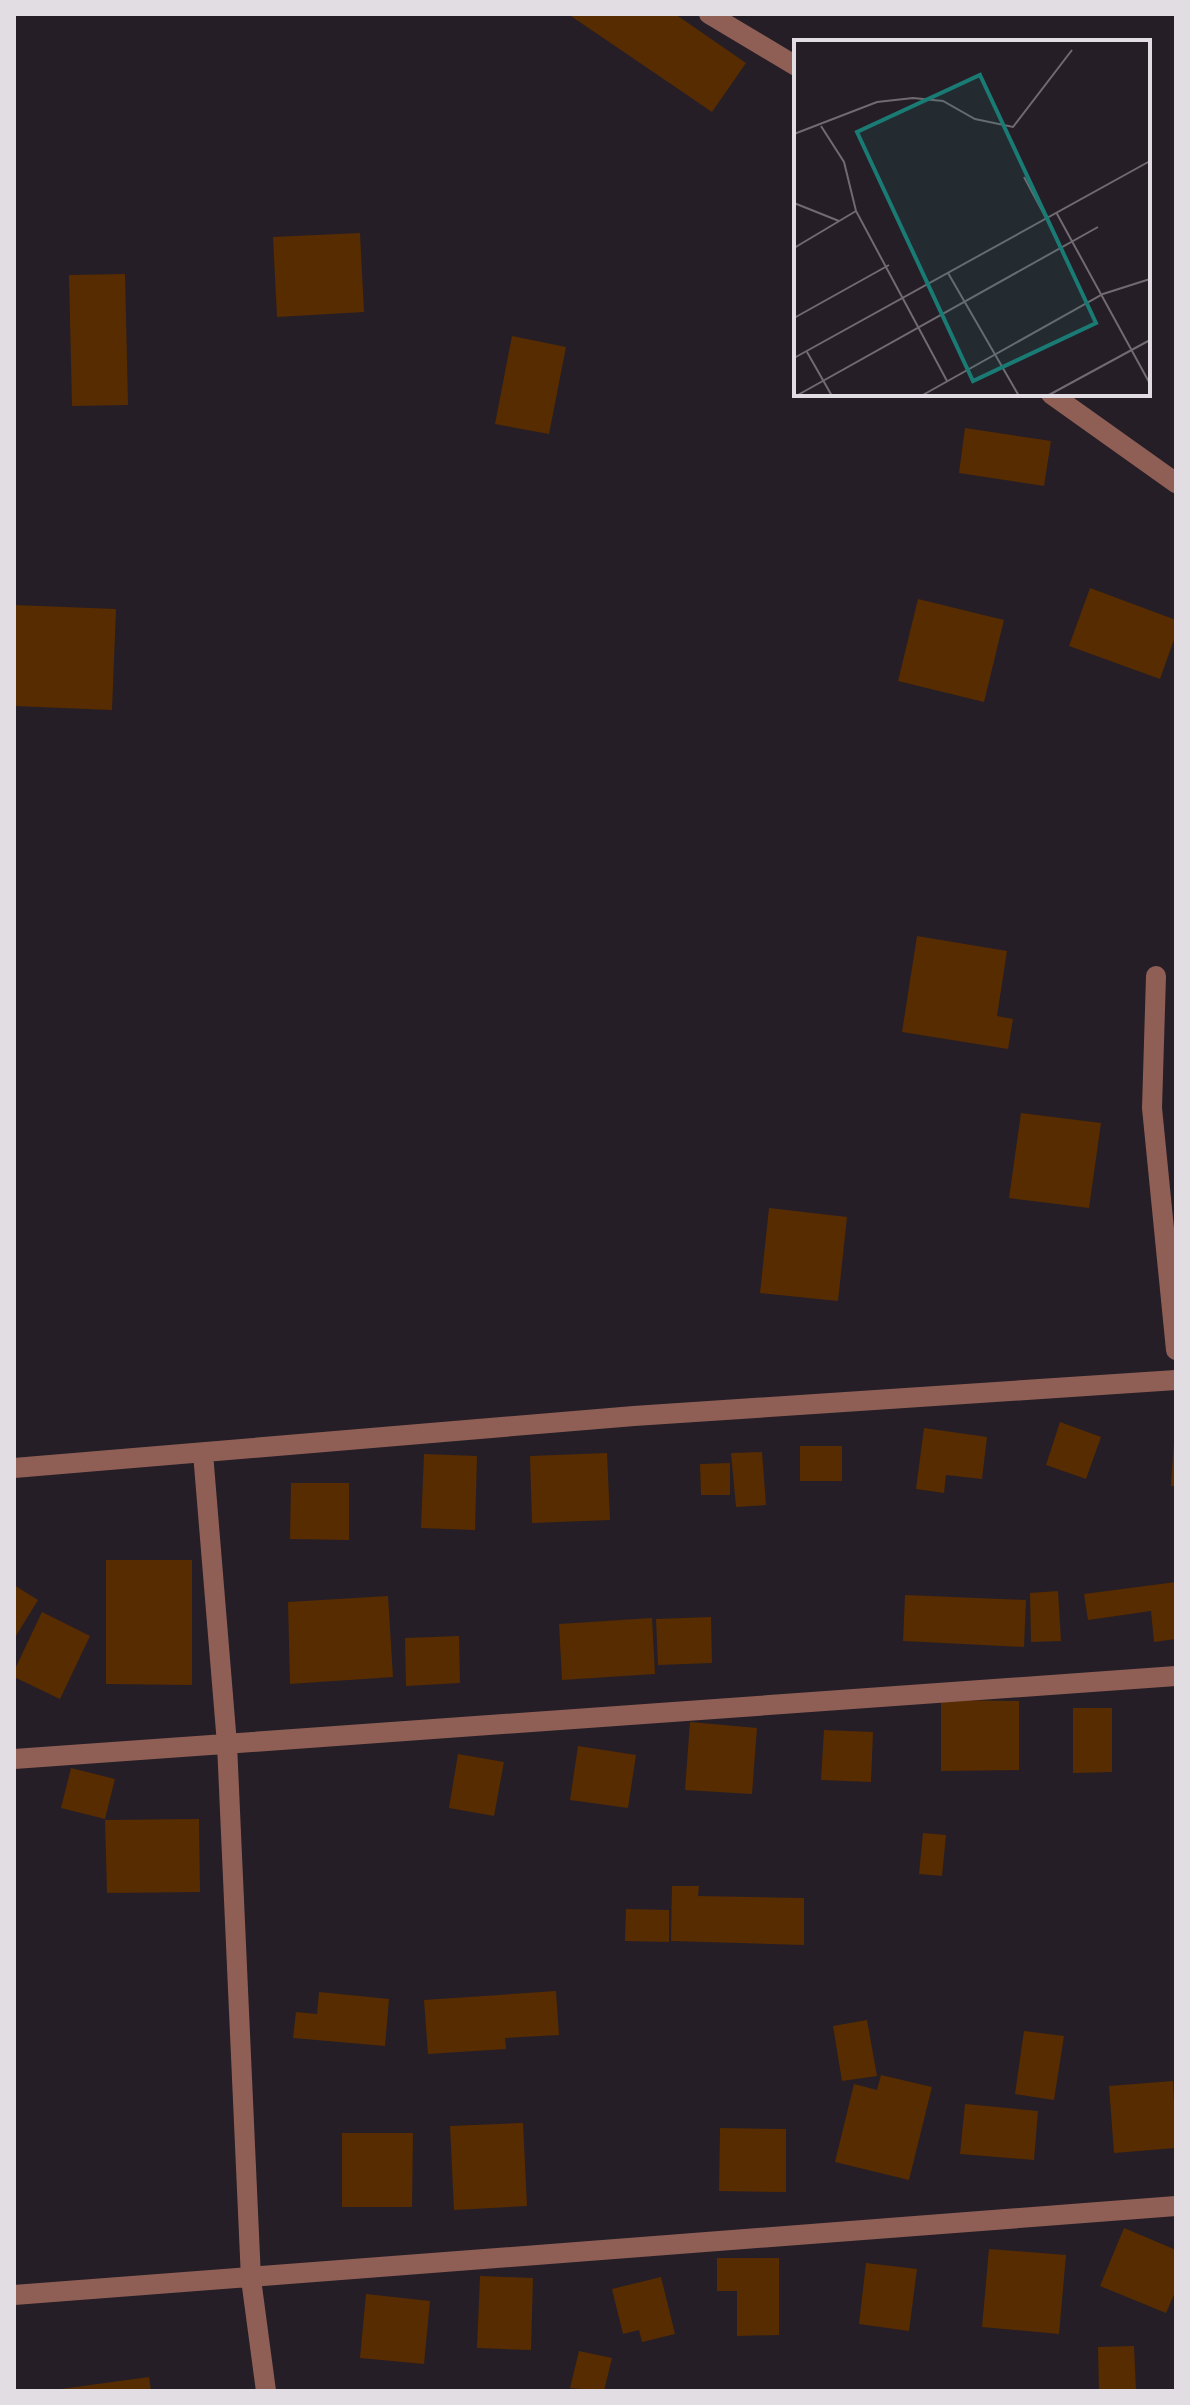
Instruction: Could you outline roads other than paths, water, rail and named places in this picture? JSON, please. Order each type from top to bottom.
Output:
[{"type":"street","points":[[709,14],[794,65]]},
{"type":"street","points":[[1054,396],[1176,483]]},
{"type":"street","points":[[1156,976],[1152,1108],[1176,1350]]},
{"type":"street","points":[[14,1468],[634,1416],[1176,1380]]},
{"type":"street","points":[[203,1453],[227,1744],[251,2279],[266,2391]]},
{"type":"street","points":[[14,1759],[1176,1676]]},
{"type":"street","points":[[14,2295],[1176,2206]]}]
